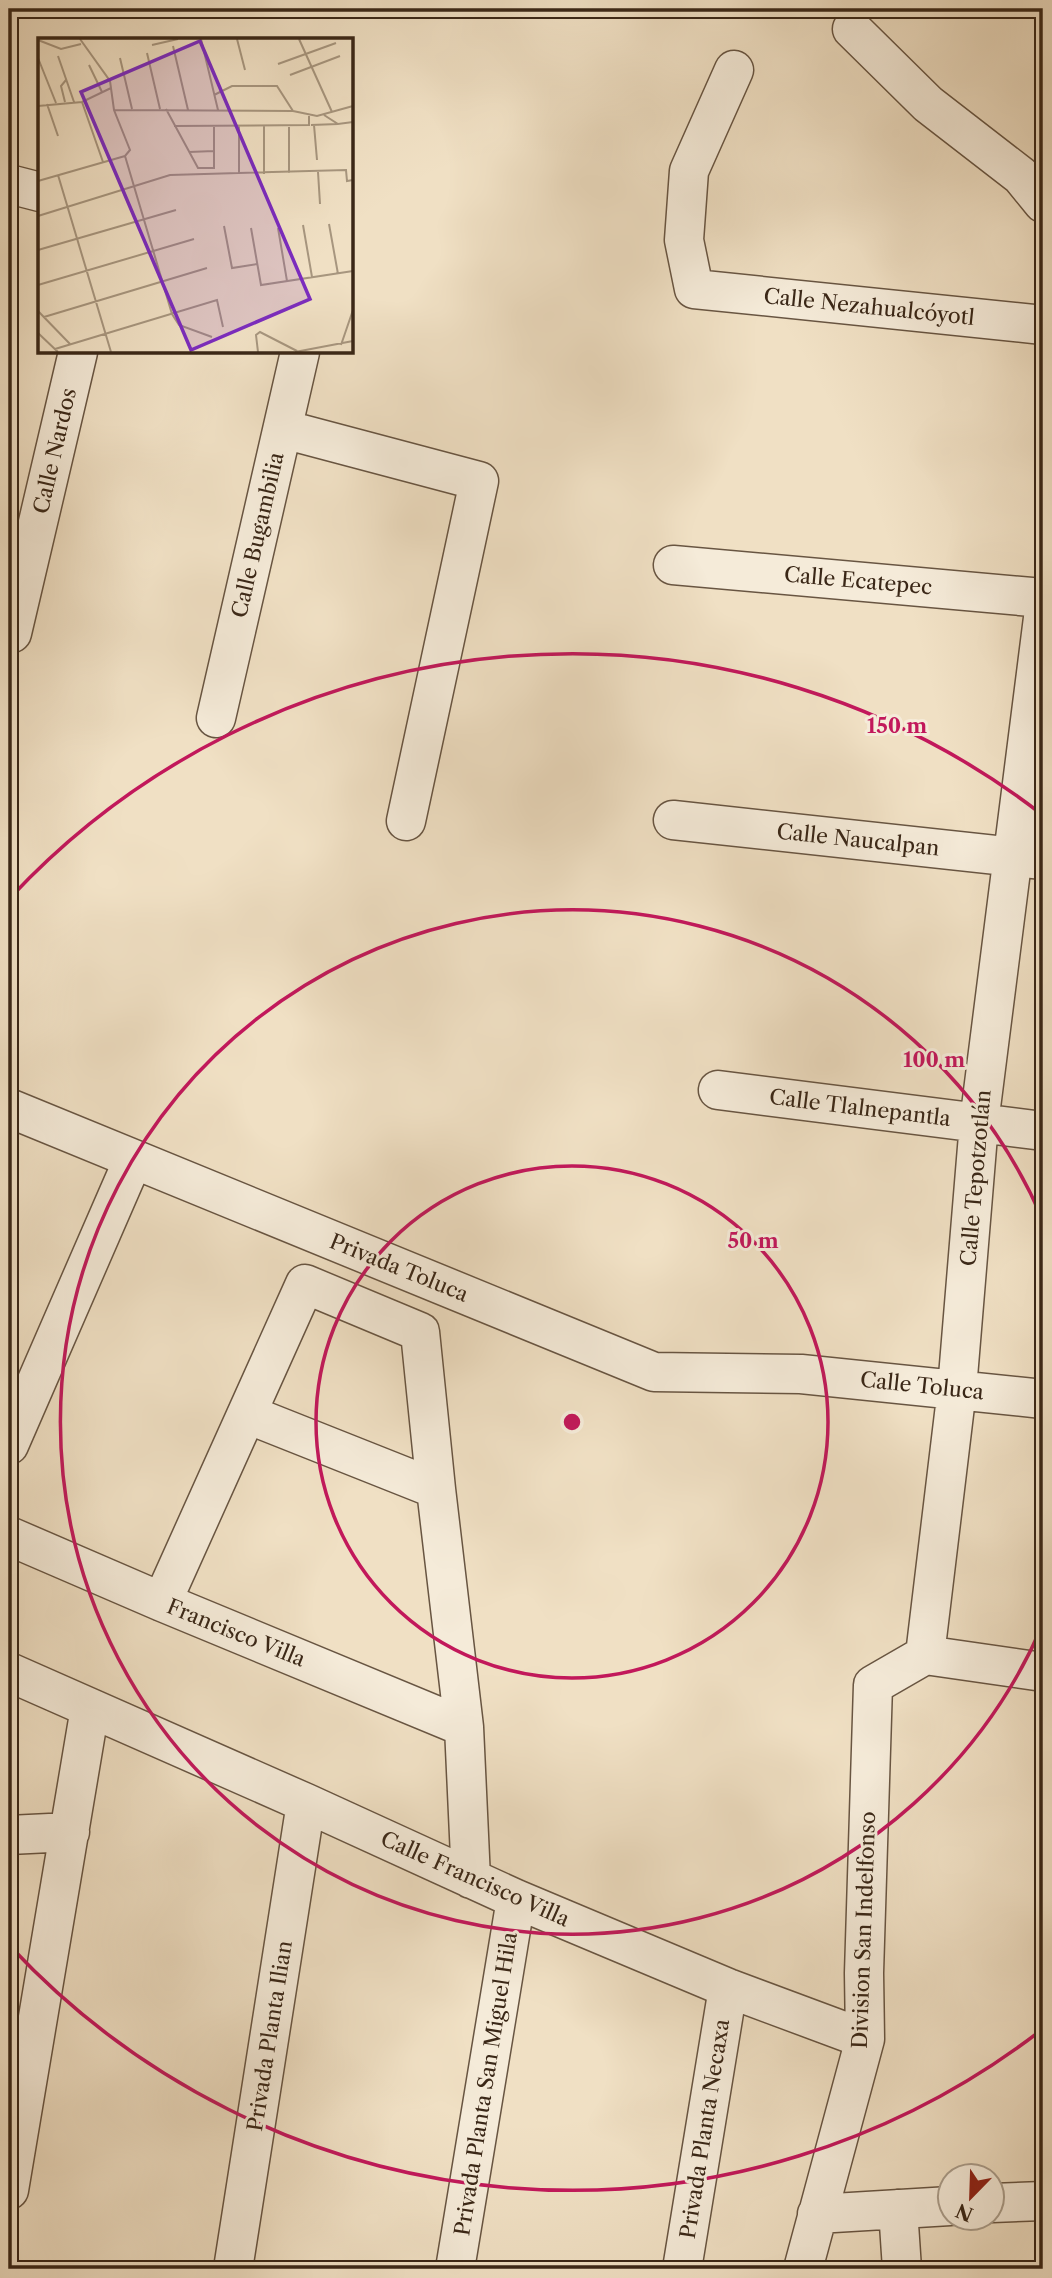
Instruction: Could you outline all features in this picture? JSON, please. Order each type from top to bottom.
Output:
[{"type":"street","points":[[852,29],[928,104],[1021,176],[1043,203]]},
{"type":"street","name":"Calle Nezahualcóyotl","points":[[734,70],[689,171],[684,240],[694,289],[1043,325]]},
{"type":"street","points":[[9,184],[38,191]]},
{"type":"street","name":"Calle Nardos","points":[[12,633],[78,354]]},
{"type":"street","name":"Calle Bugambilia","points":[[216,718],[300,354]]},
{"type":"street","points":[[283,429],[479,481],[406,821]]},
{"type":"street","name":"Calle Ecatepec","points":[[673,565],[1043,598]]},
{"type":"street","name":"Calle Tepotzotlán","points":[[925,1655],[957,1389],[979,1123],[1028,858],[1043,618]]},
{"type":"street","name":"Calle Naucalpan","points":[[673,820],[1028,858]]},
{"type":"street","name":"Calle Tlalnepantla","points":[[718,1090],[1043,1131]]},
{"type":"street","name":"Privada Toluca","points":[[9,1108],[654,1372],[801,1374]]},
{"type":"street","points":[[9,1445],[133,1160]]},
{"type":"street","points":[[162,1602],[305,1284],[420,1332],[464,1727],[471,1879]]},
{"type":"street","name":"Calle Toluca","points":[[801,1374],[1043,1399]]},
{"type":"street","points":[[247,1415],[436,1489]]},
{"type":"street","name":"Francisco Villa","points":[[9,1536],[464,1727]]},
{"type":"street","points":[[925,1655],[1043,1672]]},
{"type":"street","name":"Division San Indelfonso","points":[[803,2269],[865,2039],[864,1973],[873,1685],[925,1655]]},
{"type":"street","name":"Calle Francisco Villa","points":[[9,1672],[516,1899],[728,1989],[865,2039]]},
{"type":"street","points":[[9,2190],[90,1709]]},
{"type":"street","name":"Privada Planta Ilian","points":[[233,2269],[306,1803]]},
{"type":"street","points":[[9,1835],[70,1832]]},
{"type":"street","name":"Privada Planta San Miguel Hila","points":[[456,2269],[516,1899]]},
{"type":"street","name":"Privada Planta Necaxa","points":[[682,2269],[728,1989]]},
{"type":"street","points":[[1006,2202],[1043,2200]]},
{"type":"street","points":[[817,2214],[936,2207]]},
{"type":"street","points":[[898,2209],[902,2269]]}]
